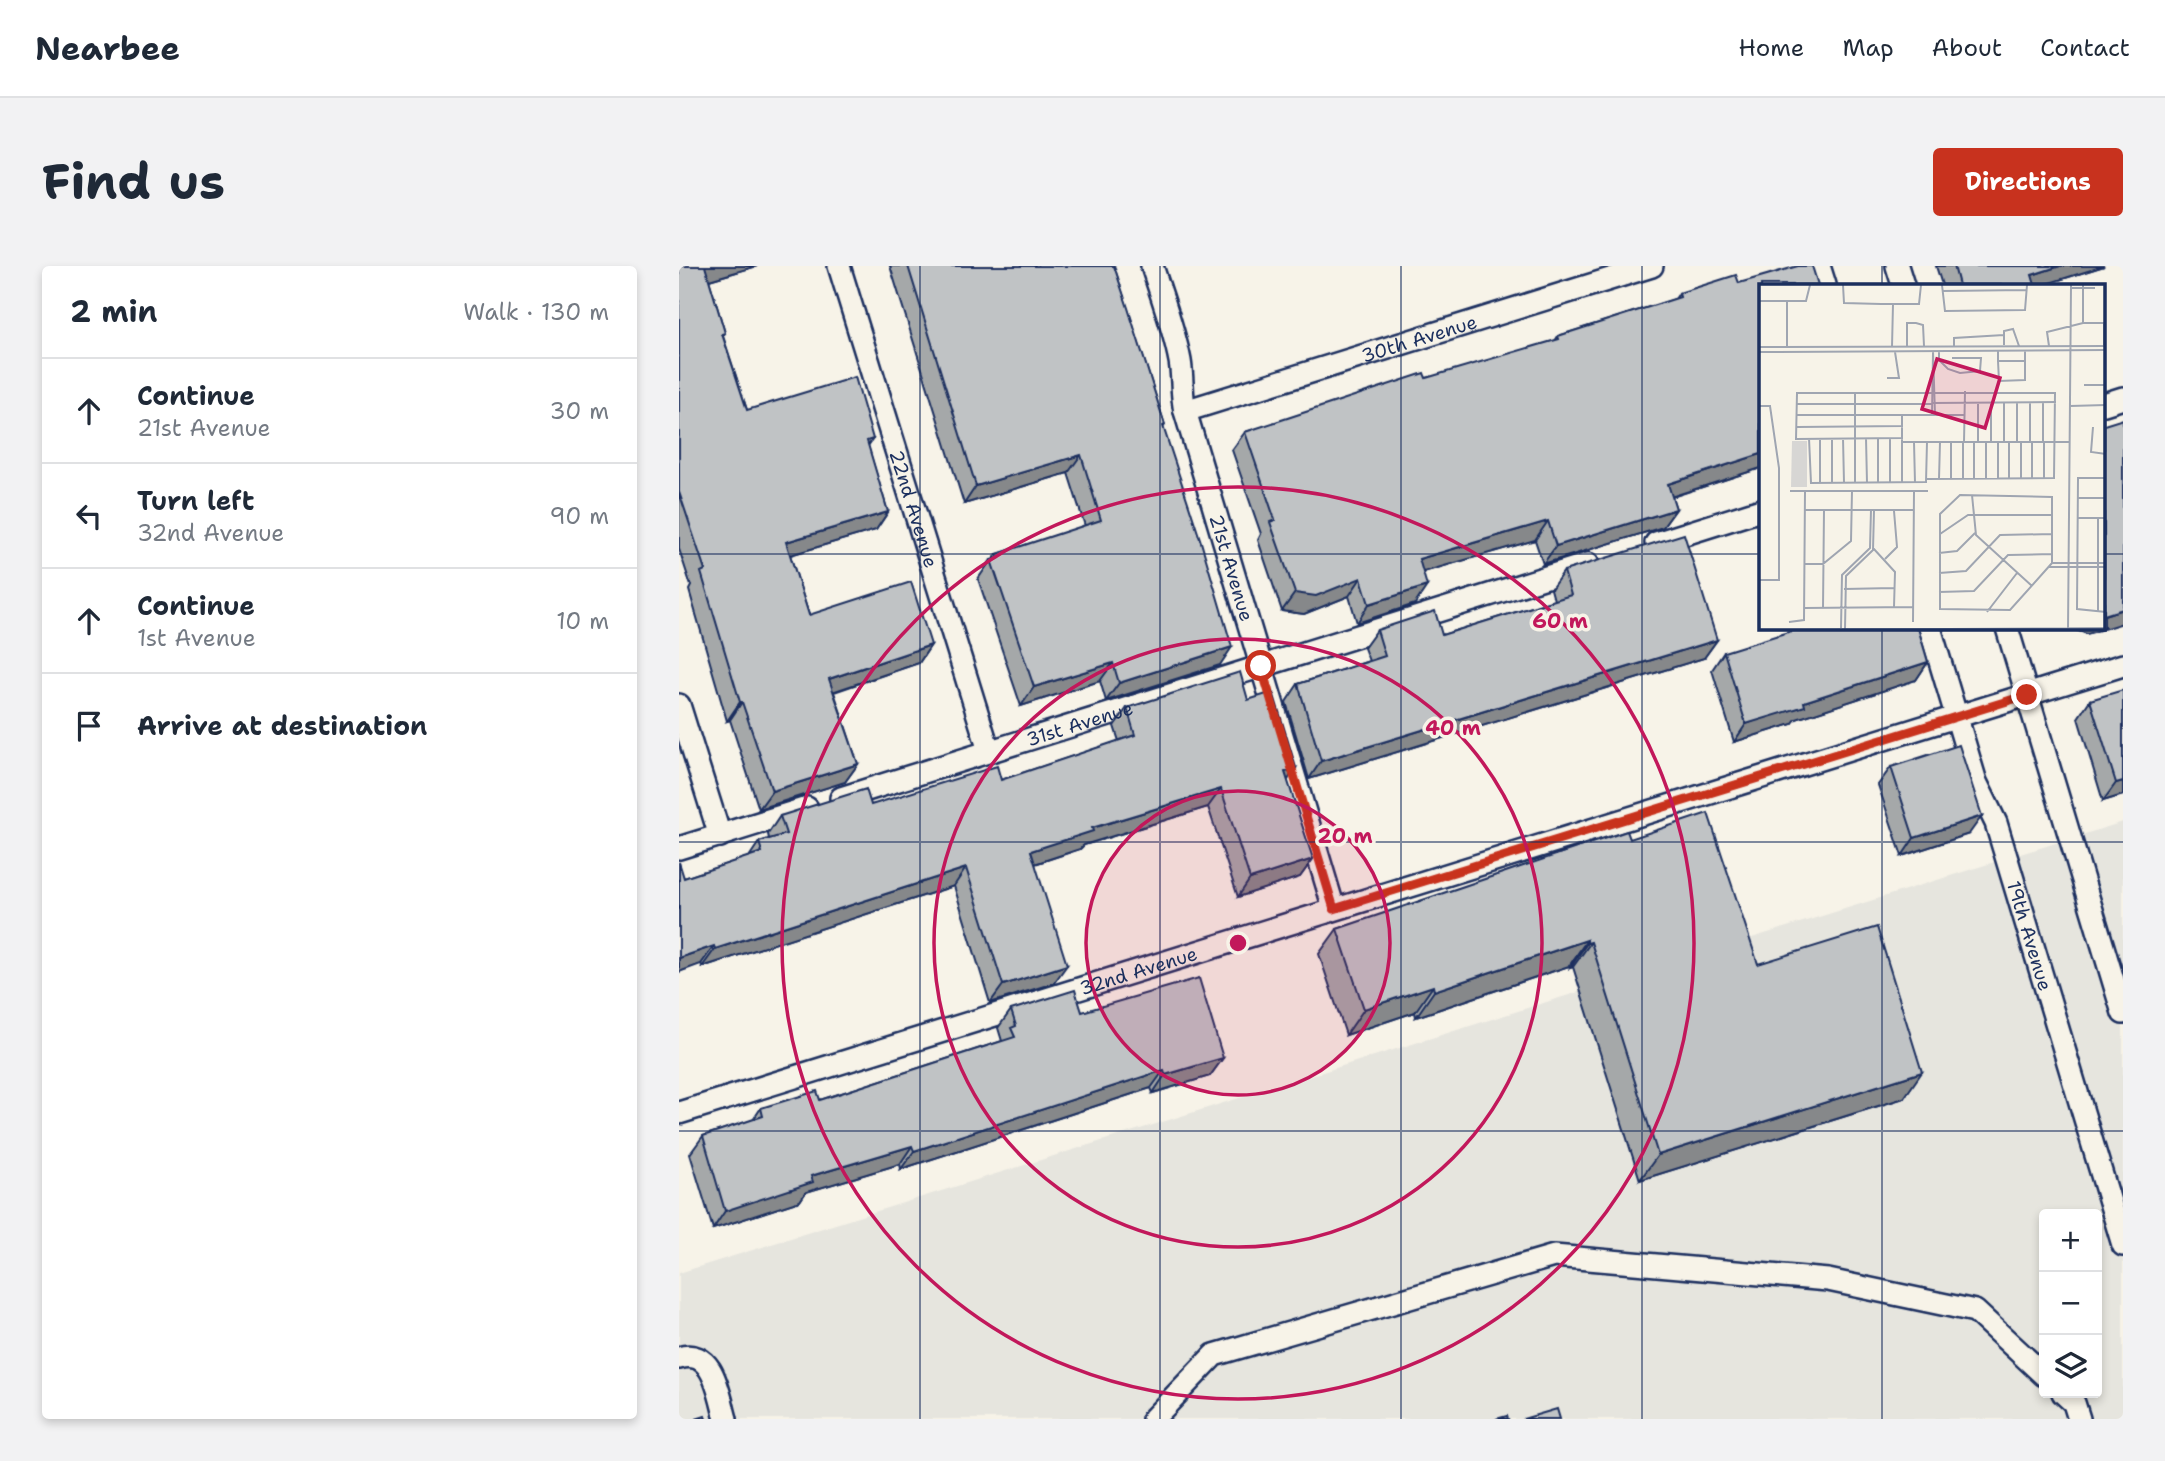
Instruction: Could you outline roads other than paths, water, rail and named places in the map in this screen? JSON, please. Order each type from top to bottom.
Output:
[{"type":"lane","name":"22nd Avenue","points":[[839,266],[989,751]]},
{"type":"lane","name":"21st Avenue","points":[[1152,266],[1175,339],[1185,411],[1334,909]]},
{"type":"lane","name":"30th Avenue","points":[[1185,411],[1651,266]]},
{"type":"lane","points":[[1819,266],[1825,284]]},
{"type":"lane","points":[[1897,266],[1903,284]]},
{"type":"lane","points":[[2105,404],[2123,398]]},
{"type":"lane","points":[[1642,547],[1759,511]]},
{"type":"lane","name":"31st Avenue","points":[[679,848],[1603,559]]},
{"type":"lane","name":"19th Avenue","points":[[1931,630],[1976,782],[2000,835],[2123,1245]]},
{"type":"lane","points":[[2008,630],[2123,1013]]},
{"type":"lane","name":"32nd Avenue","points":[[679,1113],[2123,665]]},
{"type":"lane","points":[[679,705],[720,836]]},
{"type":"lane","points":[[1153,1419],[1214,1355],[1554,1256],[1828,1280],[1975,1311],[2039,1370]]},
{"type":"lane","points":[[679,1358],[687,1355],[701,1358],[710,1367],[726,1419]]},
{"type":"lane","points":[[2069,1398],[2074,1402],[2079,1419]]}]
